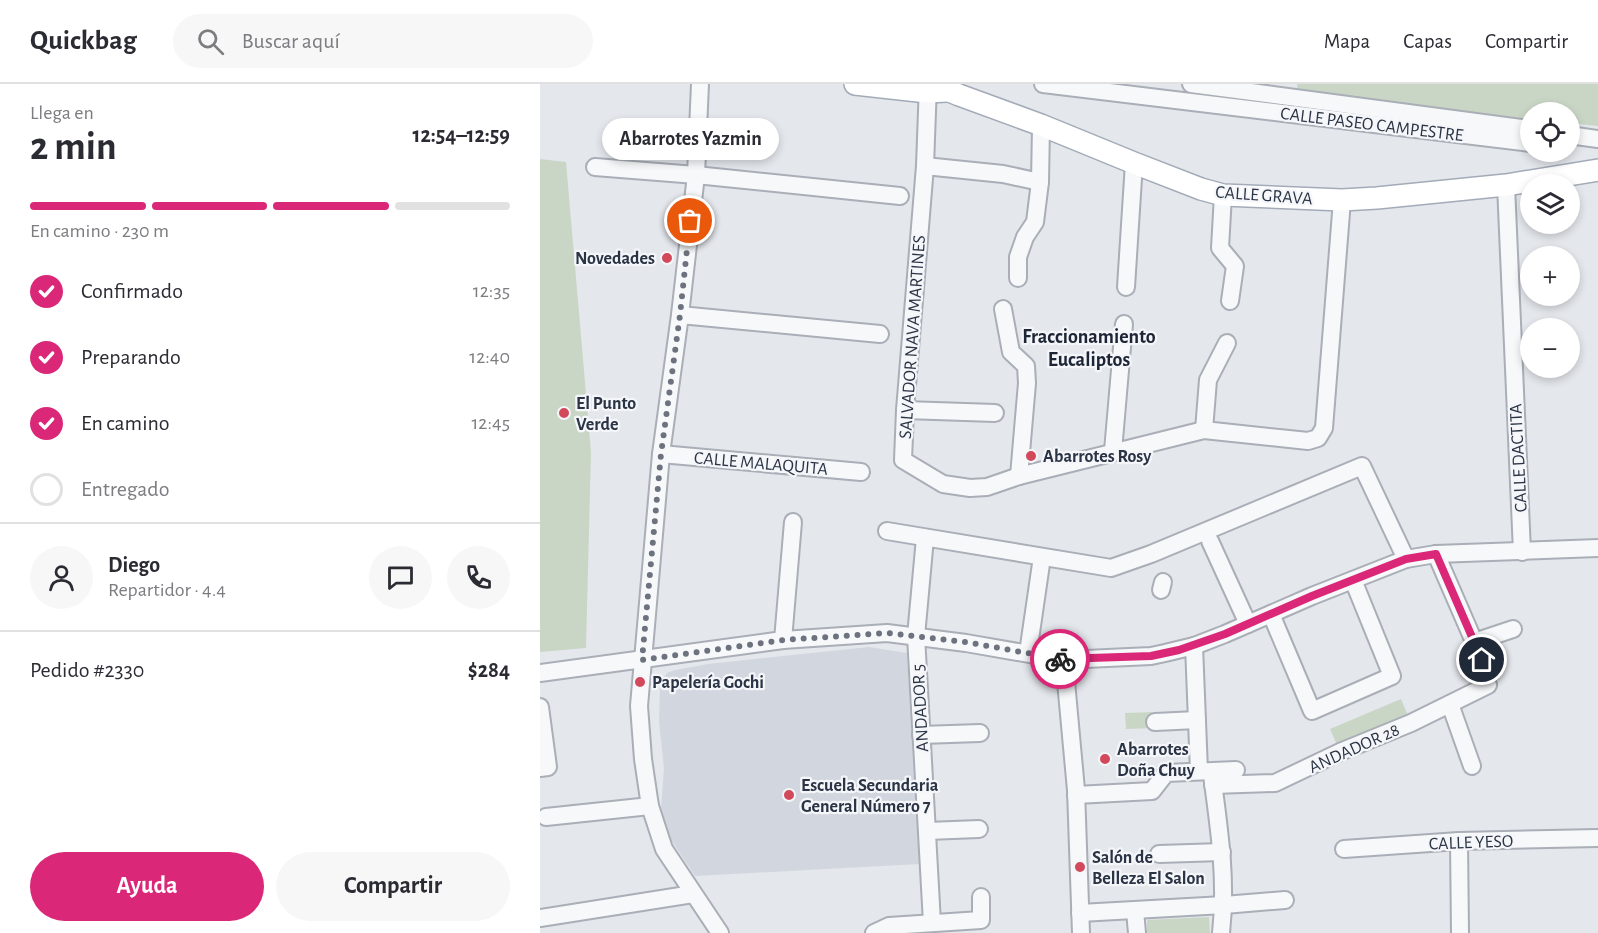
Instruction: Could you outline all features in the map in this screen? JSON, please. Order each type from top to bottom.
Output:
[{"type":"main road","name":"CALLE GRAVA","points":[[855,84],[934,88],[1041,125],[1201,189],[1223,195],[1342,200],[1377,198],[1506,185],[1598,170]]},
{"type":"street","points":[[700,84],[696,175],[661,454],[639,706],[643,759],[650,806],[664,849],[720,933]]},
{"type":"street","name":"CALLE PASEO CAMPESTRE","points":[[1043,84],[1124,89],[1214,105],[1299,107],[1520,128]]},
{"type":"street","name":"CALLE PASEO CAMPESTRE","points":[[1191,84],[1217,86],[1299,107],[1520,141]]},
{"type":"street","points":[[1214,105],[1217,86]]},
{"type":"street","name":"SALVADOR NAVA MARTINES","points":[[934,88],[925,166],[903,460],[943,484],[970,488],[987,487],[1113,451],[1204,430],[1308,441],[1318,438],[1323,428],[1342,200]]},
{"type":"street","points":[[1018,278],[1018,257],[1025,237],[1035,222],[1040,182],[1041,125]]},
{"type":"street","points":[[1580,137],[1598,139]]},
{"type":"street","points":[[1126,287],[1134,163]]},
{"type":"street","points":[[925,166],[1003,174],[1040,182]]},
{"type":"street","points":[[595,167],[900,196]]},
{"type":"street","name":"CALLE DACTITA","points":[[1506,185],[1522,552]]},
{"type":"street","points":[[1223,195],[1220,248],[1235,266],[1230,301]]},
{"type":"street","points":[[1004,309],[1011,352],[1026,366],[1027,383],[1019,476]]},
{"type":"street","points":[[680,315],[880,334]]},
{"type":"street","points":[[1113,451],[1124,324]]},
{"type":"street","points":[[1204,430],[1208,380],[1227,343]]},
{"type":"street","points":[[905,410],[995,413]]},
{"type":"street","name":"CALLE MALAQUITA","points":[[661,454],[861,472]]},
{"type":"street","points":[[887,531],[1111,568],[1151,554],[1362,466],[1406,559]]},
{"type":"street","points":[[783,640],[793,522]]},
{"type":"street","name":"ANDADOR 5","points":[[925,538],[916,636],[932,923]]},
{"type":"street","points":[[1210,541],[1248,624]]},
{"type":"street","points":[[540,673],[783,640],[877,633],[916,636],[1064,660],[1151,656],[1225,634],[1406,559],[1436,554],[1598,548]]},
{"type":"street","points":[[1436,554],[1482,660]]},
{"type":"street","points":[[1028,653],[1042,557]]},
{"type":"street","points":[[1271,614],[1312,711],[1392,676],[1353,580]]},
{"type":"street","points":[[1474,642],[1513,629]]},
{"type":"street","points":[[1194,645],[1197,720],[1222,852],[1224,905],[1221,933]]},
{"type":"street","points":[[1064,660],[1076,795],[1081,933]]},
{"type":"street","name":"ANDADOR 28","points":[[1076,795],[1152,791],[1166,773],[1275,783],[1340,752],[1411,723],[1488,685]]},
{"type":"street","points":[[1450,704],[1472,766]]},
{"type":"street","points":[[540,707],[544,767]]},
{"type":"street","points":[[1155,722],[1197,720]]},
{"type":"street","points":[[921,735],[980,733]]},
{"type":"street","name":"ANDADOR 28","points":[[1208,776],[1236,770]]},
{"type":"street","points":[[546,817],[650,806]]},
{"type":"street","points":[[927,831],[979,829]]},
{"type":"street","name":"CALLE YESO","points":[[1344,849],[1459,841],[1598,838]]},
{"type":"street","points":[[1459,841],[1461,933]]},
{"type":"street","points":[[1159,854],[1222,852]]},
{"type":"street","points":[[540,918],[693,894]]},
{"type":"street","points":[[874,933],[889,926],[981,920],[981,897]]},
{"type":"street","points":[[1080,913],[1285,900]]},
{"type":"street","points":[[1136,911],[1137,933]]},
{"type":"shaded area","points":[[869,647],[907,653],[919,864],[695,876],[660,823],[664,768],[659,722],[660,687],[667,673],[708,664]]},
{"type":"green space","points":[[1297,84],[1598,84],[1598,126],[1580,124],[1580,102],[1520,102],[1520,118],[1298,93]]},
{"type":"green space","name":"El Punto Verde","points":[[540,159],[566,162],[591,452],[586,648],[540,652]]},
{"type":"green space","points":[[1401,699],[1411,723],[1340,752],[1330,729]]},
{"type":"green space","points":[[1154,712],[1155,728],[1126,729],[1125,713]]},
{"type":"green space","points":[[1209,917],[1210,933],[1147,933],[1147,920]]},
{"type":"way so far","points":[[690,221],[661,454],[642,660],[783,640],[887,633],[966,642],[1060,659]]},
{"type":"place","name":"Abarrotes Yazmin","points":[[690,221]]},
{"type":"place","name":"Novedades","points":[[667,258]]},
{"type":"place","name":"El Punto Verde","points":[[564,413]]},
{"type":"place","name":"Abarrotes Rosy","points":[[1031,456]]},
{"type":"place","name":"Papelería Gochi","points":[[640,682]]},
{"type":"place","name":"Abarrotes Doña Chuy","points":[[1105,759]]},
{"type":"place","name":"Escuela Secundaria General Número 7","points":[[789,795]]},
{"type":"place","name":"Salón de Belleza El Salon","points":[[1080,867]]},
{"type":"district","name":"Fraccionamiento Eucaliptos","points":[[1089,348]]},
{"type":"route","points":[[1060,659],[1151,656],[1179,650],[1225,634],[1312,596],[1406,559],[1436,554],[1482,660]]}]
